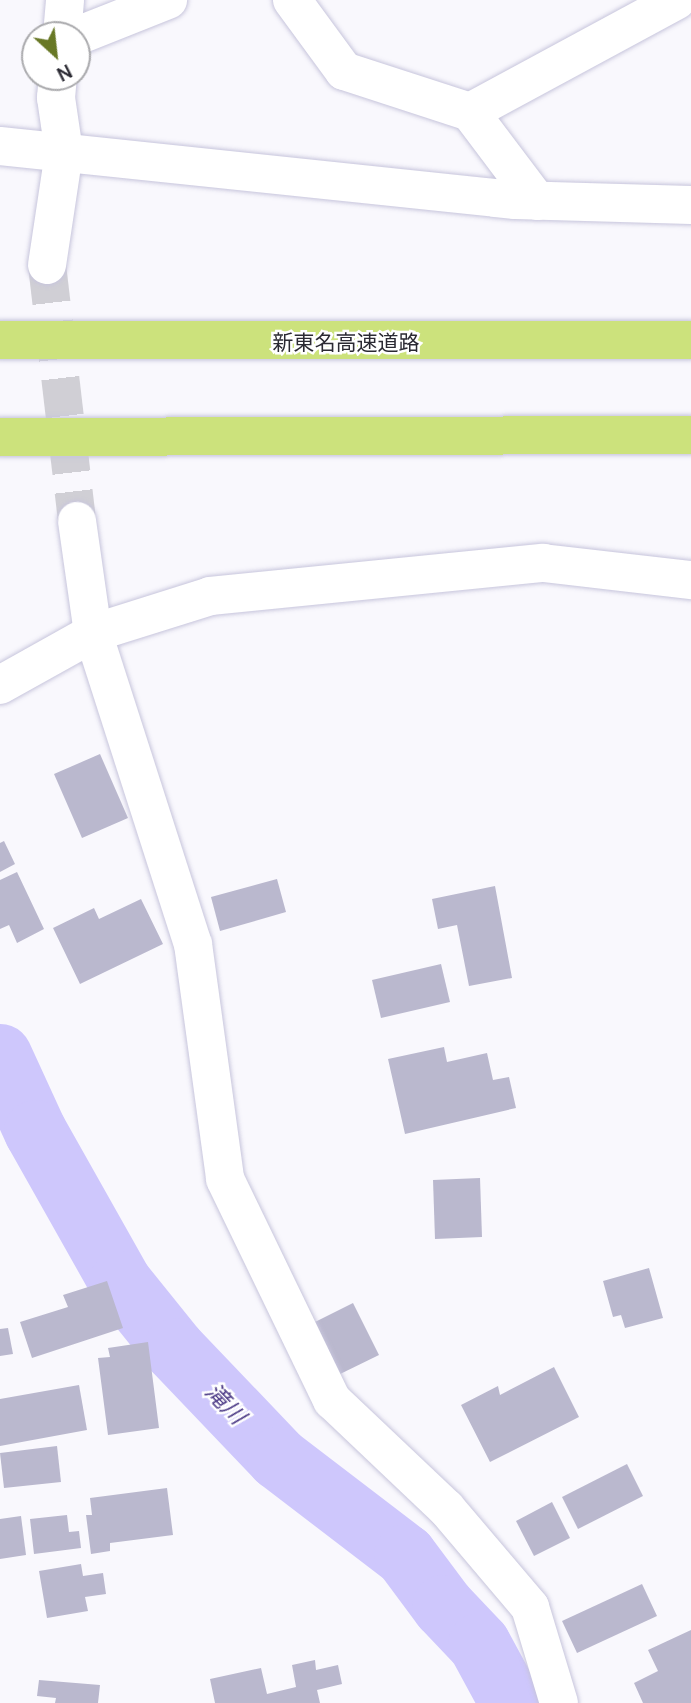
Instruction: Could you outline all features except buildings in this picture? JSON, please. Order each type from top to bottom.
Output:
[{"type":"highway","name":"新東名高速道路","points":[[0,340],[691,340]]},
{"type":"highway","points":[[0,437],[691,435]]},
{"type":"street","points":[[63,21],[65,0]]},
{"type":"street","points":[[91,31],[169,0]]},
{"type":"street","points":[[292,0],[344,71],[470,112],[537,201]]},
{"type":"street","points":[[470,112],[677,0]]},
{"type":"street","points":[[47,265],[64,152],[57,91]]},
{"type":"street","points":[[0,146],[537,201],[691,205]]},
{"type":"street","points":[[77,521],[93,633],[193,944],[225,1180],[332,1400],[446,1508],[530,1607],[559,1703]]},
{"type":"street","points":[[0,685],[93,633],[210,596],[543,563],[691,580]]},
{"type":"waterway","name":"滝川","points":[[0,1055],[35,1131],[120,1282],[174,1349],[278,1458],[405,1555],[443,1606],[479,1644],[511,1703]]},
{"type":"tunnel","points":[[47,265],[77,521]]}]
